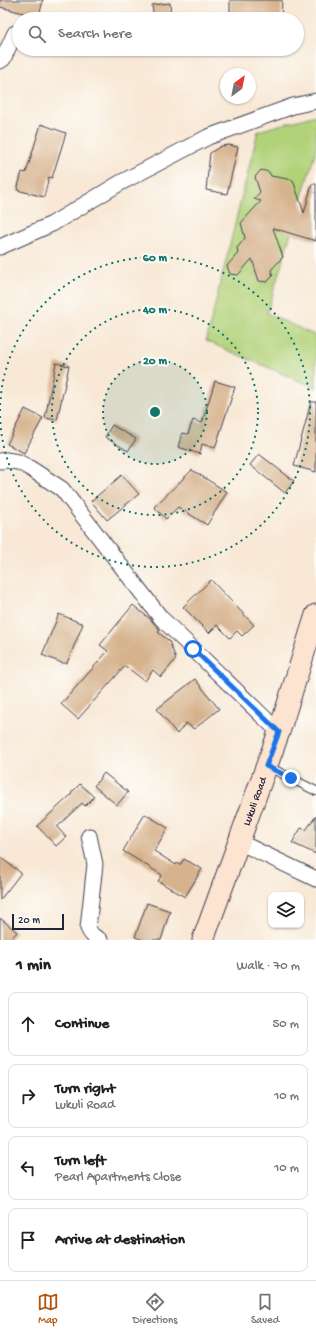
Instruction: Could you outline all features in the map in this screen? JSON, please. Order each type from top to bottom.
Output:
[{"type":"street","points":[[0,61],[3,59],[12,40]]},
{"type":"street","points":[[0,247],[52,224],[120,182],[208,137],[293,106],[316,101]]},
{"type":"street","points":[[0,461],[6,460],[18,462],[62,489],[161,618],[279,732]]},
{"type":"street","name":"Lukuli Road","points":[[203,940],[279,732],[316,615]]},
{"type":"street","points":[[89,836],[95,864],[88,928],[90,933],[100,940]]},
{"type":"street","points":[[239,842],[316,879]]},
{"type":"lane","points":[[266,766],[316,791]]},
{"type":"green space","points":[[316,115],[316,150],[267,313],[316,336],[316,388],[206,341],[258,131]]},
{"type":"building","points":[[0,0],[43,0],[40,12],[20,12],[0,7]]},
{"type":"building","points":[[230,0],[282,0],[281,12],[230,12]]},
{"type":"building","points":[[170,3],[171,12],[153,12],[152,5]]},
{"type":"building","points":[[41,124],[66,133],[52,178],[49,177],[44,197],[17,190],[22,172],[26,173]]},
{"type":"building","points":[[229,145],[238,147],[227,194],[206,190],[210,153],[221,146]]},
{"type":"building","points":[[261,170],[269,172],[271,176],[293,180],[304,213],[312,184],[316,184],[316,241],[273,228],[283,257],[271,270],[273,276],[267,282],[259,281],[252,259],[238,275],[230,274],[227,266],[238,253],[237,248],[245,238],[241,223],[261,201],[254,199],[260,192],[255,177]]},
{"type":"building","points":[[56,363],[69,366],[57,420],[45,418]]},
{"type":"building","points":[[215,381],[235,387],[215,448],[202,444],[200,454],[178,447],[182,433],[188,434],[193,420],[202,423]]},
{"type":"building","points":[[311,402],[316,402],[316,472],[294,466]]},
{"type":"building","points":[[25,409],[43,418],[24,453],[7,444]]},
{"type":"building","points":[[112,425],[136,439],[128,451],[105,437]]},
{"type":"building","points":[[259,454],[294,481],[285,493],[250,465]]},
{"type":"building","points":[[192,470],[227,492],[207,525],[178,507],[166,519],[154,507]]},
{"type":"building","points":[[122,475],[139,494],[107,520],[91,501]]},
{"type":"building","points":[[211,580],[254,625],[242,636],[237,631],[230,638],[217,625],[209,633],[183,607]]},
{"type":"building","points":[[133,605],[150,619],[160,630],[158,632],[169,641],[176,659],[161,677],[153,670],[145,681],[125,666],[78,719],[61,704],[108,651],[100,645]]},
{"type":"building","points":[[59,614],[83,624],[67,663],[62,663],[42,655]]},
{"type":"building","points":[[195,679],[219,709],[194,729],[186,723],[177,734],[157,709]]},
{"type":"building","points":[[104,773],[128,792],[117,805],[94,786]]},
{"type":"building","points":[[80,784],[94,797],[85,806],[82,803],[57,827],[66,837],[56,846],[37,826],[72,794],[71,793]]},
{"type":"building","points":[[145,814],[168,828],[154,851],[176,865],[177,863],[180,865],[184,859],[202,869],[185,897],[158,881],[162,875],[123,851]]},
{"type":"building","points":[[316,816],[316,854],[292,843],[301,828],[306,830]]},
{"type":"building","points":[[0,857],[21,873],[0,900]]},
{"type":"building","points":[[147,903],[170,911],[161,940],[144,940],[135,937]]},
{"type":"building","points":[[0,918],[17,932],[10,940],[0,940]]},
{"type":"route","points":[[193,649],[279,732],[266,766],[291,778]]}]
